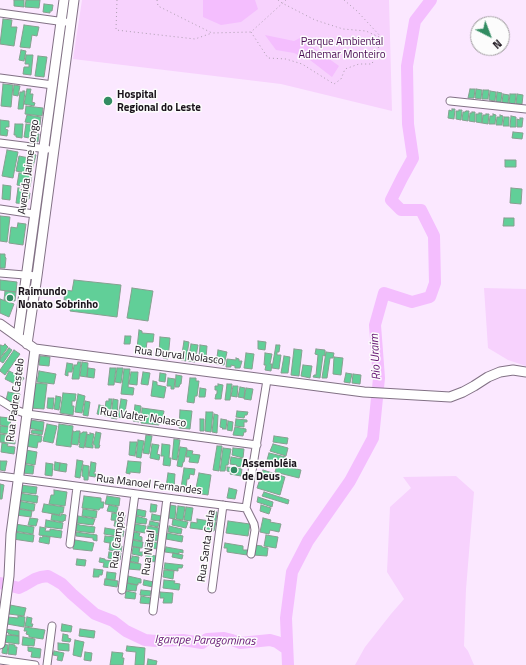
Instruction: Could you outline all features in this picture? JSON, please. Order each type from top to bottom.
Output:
[{"type":"street","name":"Avenida Jaime Longo","points":[[18,337],[53,85],[66,22],[64,0]]},
{"type":"street","points":[[0,13],[66,22],[74,0]]},
{"type":"street","name":"Rua Padre Castelo","points":[[0,644],[9,576],[10,534],[27,414],[37,276],[54,150],[66,22]]},
{"type":"street","points":[[0,78],[53,85]]},
{"type":"street","points":[[450,100],[526,109]]},
{"type":"street","points":[[0,143],[54,150]]},
{"type":"street","points":[[0,209],[34,214]]},
{"type":"street","points":[[0,273],[37,276]]},
{"type":"street","points":[[0,324],[31,347]]},
{"type":"street","name":"Rua Durval Nolasco","points":[[31,347],[364,392],[450,397],[463,392],[488,377],[500,372],[513,370],[526,372]]},
{"type":"street","points":[[251,554],[255,530],[254,524],[246,508],[267,380]]},
{"type":"street","name":"Rua Valter Nolasco","points":[[0,400],[16,410],[27,414],[257,445]]},
{"type":"street","name":"Rua Manoel Fernandes","points":[[0,476],[246,508]]},
{"type":"street","points":[[70,544],[77,487]]},
{"type":"street","name":"Rua Campos","points":[[122,590],[135,494]]},
{"type":"street","name":"Rua Natal","points":[[153,611],[167,498]]},
{"type":"street","name":"Rua Santa Carla","points":[[212,589],[223,505]]},
{"type":"street","points":[[47,665],[52,626]]},
{"type":"street","points":[[0,660],[35,665]]},
{"type":"path","points":[[117,0],[116,30],[194,39],[212,33],[251,32],[286,0]]},
{"type":"path","points":[[157,0],[158,6],[212,33]]},
{"type":"path","points":[[278,0],[315,20],[343,29],[366,31],[382,38]]},
{"type":"path","points":[[344,0],[357,11],[382,38]]},
{"type":"path","points":[[251,32],[268,58],[286,59],[302,64],[334,84],[341,79],[345,69],[359,64],[372,64],[382,38]]},
{"type":"green space","name":"Parque Ambiental Adhemar Monteiro","points":[[82,0],[389,0],[392,111],[281,84],[73,59]]},
{"type":"green space","points":[[484,288],[526,289],[526,366],[508,360],[488,348]]},
{"type":"green space","points":[[456,476],[474,492],[466,589],[464,646],[468,651],[474,665],[355,665],[365,647],[404,599],[387,572],[390,507],[411,488],[403,477]]},
{"type":"shaded area","points":[[203,0],[255,0],[258,9],[241,22],[221,25],[203,17]]},
{"type":"shaded area","points":[[265,35],[294,41],[300,38],[339,66],[332,77],[310,60],[294,53],[276,50]]},
{"type":"building","points":[[14,0],[24,0],[24,7],[14,6]]},
{"type":"building","points":[[26,0],[40,0],[39,8],[25,7]]},
{"type":"building","points":[[44,4],[53,5],[50,13],[43,12]]},
{"type":"building","points":[[3,19],[12,20],[11,27],[17,27],[14,46],[0,44]]},
{"type":"building","points":[[24,25],[39,27],[37,36],[32,35],[30,48],[20,47]]},
{"type":"building","points":[[21,50],[26,51],[24,61],[19,60]]},
{"type":"building","points":[[26,55],[33,55],[31,75],[23,74],[24,67],[29,67],[29,64],[25,64]]},
{"type":"building","points":[[38,56],[47,57],[44,77],[35,76]]},
{"type":"building","points":[[3,84],[13,85],[11,107],[1,106]]},
{"type":"building","points":[[14,85],[20,86],[18,96],[13,95]]},
{"type":"building","points":[[27,89],[31,89],[30,94],[33,94],[32,102],[35,103],[34,106],[24,104]]},
{"type":"building","points":[[470,89],[475,89],[474,98],[468,98]]},
{"type":"building","points":[[476,89],[482,90],[481,99],[475,98]]},
{"type":"building","points":[[483,90],[489,90],[488,99],[482,99]]},
{"type":"building","points":[[25,91],[23,109],[18,109],[20,92]]},
{"type":"building","points":[[490,91],[496,92],[495,101],[489,100]]},
{"type":"building","points":[[497,92],[502,93],[501,102],[496,102]]},
{"type":"building","points":[[503,94],[509,95],[508,104],[502,103]]},
{"type":"building","points":[[510,94],[516,94],[515,104],[509,103]]},
{"type":"building","points":[[517,94],[523,95],[522,104],[516,104]]},
{"type":"building","points":[[26,106],[43,108],[42,116],[25,114]]},
{"type":"building","points":[[452,109],[455,109],[454,119],[448,118],[449,110],[452,111]]},
{"type":"building","points":[[462,110],[461,120],[456,119],[456,111]]},
{"type":"building","points":[[469,111],[468,121],[462,120],[463,112]]},
{"type":"building","points":[[475,112],[475,122],[469,121],[470,113]]},
{"type":"building","points":[[482,113],[482,123],[476,122],[476,114]]},
{"type":"building","points":[[489,114],[488,124],[482,123],[483,115]]},
{"type":"building","points":[[493,114],[496,115],[495,124],[489,124],[490,116],[493,116]]},
{"type":"building","points":[[27,115],[41,117],[40,125],[25,122]]},
{"type":"building","points":[[500,115],[503,116],[502,125],[496,125],[497,117],[500,117]]},
{"type":"building","points":[[511,116],[516,117],[516,127],[510,127]]},
{"type":"building","points":[[504,117],[509,117],[509,126],[503,126]]},
{"type":"building","points":[[520,118],[523,118],[522,127],[517,127],[517,119],[520,120]]},
{"type":"building","points":[[0,120],[9,121],[9,127],[6,127],[5,129],[8,130],[7,136],[0,135]]},
{"type":"building","points":[[15,124],[23,124],[22,138],[14,135]]},
{"type":"building","points":[[26,124],[37,125],[35,134],[39,134],[38,142],[34,141],[34,139],[24,137]]},
{"type":"building","points":[[513,132],[523,133],[522,139],[512,138]]},
{"type":"building","points":[[7,150],[18,152],[13,178],[2,176]]},
{"type":"building","points":[[30,153],[36,155],[31,174],[16,171],[19,156],[29,158]]},
{"type":"building","points":[[505,160],[516,160],[516,167],[505,167]]},
{"type":"building","points":[[19,173],[32,175],[30,187],[17,185]]},
{"type":"building","points":[[3,185],[11,186],[10,200],[2,199]]},
{"type":"building","points":[[18,188],[26,189],[26,192],[30,193],[26,204],[16,203]]},
{"type":"building","points":[[511,188],[522,189],[521,204],[510,203]]},
{"type":"building","points":[[0,216],[10,217],[7,242],[0,241]]},
{"type":"building","points":[[504,218],[514,218],[514,226],[503,226]]},
{"type":"building","points":[[18,223],[26,224],[23,245],[9,243],[11,227],[17,228]]},
{"type":"building","points":[[0,254],[5,254],[5,268],[0,268]]},
{"type":"building","points":[[0,280],[17,282],[16,292],[0,290]]},
{"type":"building","points":[[74,280],[121,285],[117,317],[70,311],[72,301],[64,300],[65,290],[72,291]]},
{"type":"building","points":[[132,288],[153,291],[148,321],[127,318]]},
{"type":"building","points":[[5,291],[16,292],[15,301],[4,300]]},
{"type":"building","points":[[0,299],[14,304],[9,317],[0,313]]},
{"type":"building","points":[[139,330],[142,331],[142,333],[154,334],[153,342],[147,342],[146,349],[137,348]]},
{"type":"building","points":[[125,336],[131,336],[130,344],[124,344]]},
{"type":"building","points":[[160,337],[170,338],[168,359],[163,358],[164,353],[159,353]]},
{"type":"building","points":[[184,341],[189,342],[186,361],[181,360]]},
{"type":"building","points":[[258,341],[266,342],[265,350],[258,349]]},
{"type":"building","points":[[5,344],[8,347],[0,358],[0,345],[3,346]]},
{"type":"building","points":[[191,344],[198,345],[195,362],[188,361]]},
{"type":"building","points":[[200,345],[207,346],[206,358],[199,357]]},
{"type":"building","points":[[276,345],[280,345],[279,352],[277,352],[277,355],[281,355],[279,369],[272,368]]},
{"type":"building","points":[[9,348],[12,350],[3,363],[0,359]]},
{"type":"building","points":[[294,349],[302,350],[299,376],[291,375]]},
{"type":"building","points":[[316,349],[325,350],[320,378],[313,377],[316,375],[318,355],[315,354]]},
{"type":"building","points":[[14,350],[20,354],[5,375],[0,370]]},
{"type":"building","points":[[218,350],[227,352],[224,365],[216,364]]},
{"type":"building","points":[[326,352],[334,353],[333,358],[330,358],[327,378],[322,378]]},
{"type":"building","points":[[246,353],[254,354],[252,369],[244,368]]},
{"type":"building","points":[[265,353],[272,354],[270,364],[272,364],[271,371],[265,370]]},
{"type":"building","points":[[40,356],[50,357],[49,366],[39,365]]},
{"type":"building","points":[[284,356],[290,357],[288,373],[281,373]]},
{"type":"building","points":[[334,357],[343,358],[341,375],[333,374]]},
{"type":"building","points":[[236,358],[239,359],[239,361],[242,361],[240,368],[235,368],[235,366],[231,365],[231,367],[226,367],[227,359],[236,360]]},
{"type":"building","points":[[78,362],[81,362],[79,379],[72,379],[74,365],[77,365]]},
{"type":"building","points":[[82,362],[88,363],[87,377],[80,376]]},
{"type":"building","points":[[67,363],[73,364],[72,372],[68,372],[68,376],[65,375]]},
{"type":"building","points":[[303,365],[312,366],[310,378],[301,376]]},
{"type":"building","points":[[88,368],[95,369],[94,378],[87,377]]},
{"type":"building","points":[[110,368],[116,368],[114,385],[108,385]]},
{"type":"building","points":[[117,368],[123,368],[121,383],[115,382]]},
{"type":"building","points":[[124,369],[130,369],[128,387],[134,388],[133,395],[121,394]]},
{"type":"building","points":[[9,371],[24,378],[19,386],[5,379]]},
{"type":"building","points":[[39,371],[56,374],[54,384],[37,382]]},
{"type":"building","points":[[131,372],[138,372],[137,385],[129,384]]},
{"type":"building","points":[[143,372],[150,373],[148,385],[141,384]]},
{"type":"building","points":[[160,373],[166,374],[165,382],[159,381]]},
{"type":"building","points":[[346,373],[352,374],[350,383],[344,382]]},
{"type":"building","points":[[353,374],[361,375],[360,384],[352,383]]},
{"type":"building","points":[[176,375],[182,376],[179,387],[175,387]]},
{"type":"building","points":[[168,378],[175,379],[174,389],[171,389],[171,386],[167,386]]},
{"type":"building","points":[[190,378],[196,378],[196,381],[199,381],[197,396],[195,396],[194,403],[187,402]]},
{"type":"building","points":[[153,381],[157,382],[157,385],[166,387],[164,398],[151,396]]},
{"type":"building","points":[[34,383],[47,384],[44,409],[30,408]]},
{"type":"building","points":[[218,384],[223,385],[221,399],[215,399],[217,390],[215,390],[215,386],[218,386]]},
{"type":"building","points":[[227,384],[232,384],[230,400],[225,400]]},
{"type":"building","points":[[233,386],[238,386],[237,397],[231,396]]},
{"type":"building","points":[[240,387],[245,388],[244,398],[238,397]]},
{"type":"building","points":[[200,388],[206,389],[205,397],[199,397]]},
{"type":"building","points":[[246,388],[253,389],[251,400],[244,399]]},
{"type":"building","points":[[8,392],[20,394],[18,407],[14,407],[6,400]]},
{"type":"building","points":[[63,393],[76,394],[75,401],[72,401],[72,406],[74,406],[73,415],[60,413]]},
{"type":"building","points":[[78,394],[85,396],[82,413],[75,412]]},
{"type":"building","points":[[56,396],[61,397],[59,410],[54,409]]},
{"type":"building","points":[[48,398],[54,398],[53,409],[47,408]]},
{"type":"building","points":[[109,399],[112,399],[110,417],[104,416],[106,401],[109,401]]},
{"type":"building","points":[[113,399],[118,400],[117,419],[111,418]]},
{"type":"building","points":[[121,399],[127,400],[124,418],[118,417]]},
{"type":"building","points":[[85,401],[90,402],[88,416],[83,415]]},
{"type":"building","points":[[99,405],[104,406],[102,415],[97,414]]},
{"type":"building","points":[[135,405],[141,406],[139,422],[133,421]]},
{"type":"building","points":[[142,408],[164,411],[162,422],[159,422],[159,425],[141,423]]},
{"type":"building","points":[[180,410],[192,411],[190,429],[179,428]]},
{"type":"building","points":[[237,411],[248,412],[244,418],[236,417]]},
{"type":"building","points":[[206,412],[213,412],[211,432],[205,431]]},
{"type":"building","points":[[214,414],[218,415],[217,433],[212,432]]},
{"type":"building","points":[[0,417],[11,418],[10,427],[0,425]]},
{"type":"building","points":[[200,419],[204,419],[204,431],[200,431]]},
{"type":"building","points":[[221,419],[227,420],[226,429],[222,429],[223,428],[220,427]]},
{"type":"building","points":[[236,419],[247,420],[247,422],[244,422],[244,427],[235,426]]},
{"type":"building","points":[[30,420],[44,422],[43,431],[29,428]]},
{"type":"building","points":[[228,421],[233,422],[232,431],[227,430]]},
{"type":"building","points":[[47,424],[57,426],[53,443],[43,441]]},
{"type":"building","points":[[59,424],[73,426],[71,447],[56,445]]},
{"type":"building","points":[[0,426],[10,427],[9,434],[0,433]]},
{"type":"building","points":[[235,427],[246,429],[246,432],[244,432],[243,436],[233,435]]},
{"type":"building","points":[[32,430],[43,431],[42,435],[31,433]]},
{"type":"building","points":[[73,431],[80,431],[78,445],[71,444]]},
{"type":"building","points":[[87,432],[84,448],[79,447],[80,433]]},
{"type":"building","points":[[96,432],[101,433],[99,448],[95,448],[95,445],[93,444]]},
{"type":"building","points":[[90,433],[94,434],[92,445],[93,448],[85,447],[87,434],[90,435]]},
{"type":"building","points":[[0,434],[13,436],[15,444],[0,442]]},
{"type":"building","points":[[27,434],[42,436],[41,442],[38,442],[37,448],[25,446]]},
{"type":"building","points":[[146,435],[152,436],[149,454],[143,453]]},
{"type":"building","points":[[274,436],[288,438],[287,444],[273,442]]},
{"type":"building","points":[[174,439],[180,440],[177,460],[172,459]]},
{"type":"building","points":[[138,440],[144,441],[141,458],[136,457]]},
{"type":"building","points":[[130,442],[137,442],[135,456],[129,455]]},
{"type":"building","points":[[2,443],[8,444],[7,446],[15,447],[14,454],[1,452]]},
{"type":"building","points":[[152,444],[159,445],[157,454],[160,455],[159,460],[150,458]]},
{"type":"building","points":[[162,444],[170,445],[170,466],[163,465],[164,456],[161,456]]},
{"type":"building","points":[[273,444],[288,448],[286,456],[270,451]]},
{"type":"building","points":[[217,446],[222,446],[219,471],[213,470]]},
{"type":"building","points":[[180,447],[187,448],[182,467],[177,466]]},
{"type":"building","points":[[223,448],[231,449],[228,465],[226,465],[225,471],[220,471]]},
{"type":"building","points":[[233,448],[244,449],[243,458],[232,455]]},
{"type":"building","points":[[26,450],[37,452],[35,465],[24,463]]},
{"type":"building","points":[[187,450],[193,451],[192,454],[200,455],[198,463],[189,462],[190,457],[186,457]]},
{"type":"building","points":[[269,453],[286,457],[284,465],[267,460]]},
{"type":"building","points":[[231,457],[243,459],[242,467],[230,464]]},
{"type":"building","points":[[77,460],[83,461],[80,478],[75,477]]},
{"type":"building","points":[[0,461],[7,461],[5,471],[0,470]]},
{"type":"building","points":[[128,461],[141,462],[140,473],[126,473]]},
{"type":"building","points":[[55,462],[60,463],[59,471],[54,470]]},
{"type":"building","points":[[91,462],[96,463],[94,472],[94,474],[96,474],[95,477],[89,476]]},
{"type":"building","points":[[46,463],[53,464],[52,476],[45,475]]},
{"type":"building","points":[[60,463],[67,464],[66,472],[59,471]]},
{"type":"building","points":[[23,464],[34,466],[33,474],[22,473]]},
{"type":"building","points":[[83,465],[89,466],[88,480],[84,480],[84,477],[82,476]]},
{"type":"building","points":[[277,465],[301,470],[299,478],[275,472]]},
{"type":"building","name":"Assembléia de Deus","points":[[227,467],[242,469],[241,476],[230,474],[231,472],[227,471]]},
{"type":"building","points":[[184,468],[195,469],[194,475],[190,474],[189,479],[187,479],[186,489],[181,488]]},
{"type":"building","points":[[263,470],[285,477],[280,495],[257,488]]},
{"type":"building","points":[[168,473],[175,474],[174,488],[166,487]]},
{"type":"building","points":[[199,473],[211,475],[208,495],[195,493]]},
{"type":"building","points":[[0,484],[4,485],[2,499],[0,499]]},
{"type":"building","points":[[20,485],[37,487],[36,494],[19,492]]},
{"type":"building","points":[[229,488],[237,490],[235,499],[227,498]]},
{"type":"building","points":[[54,490],[67,492],[65,506],[49,504],[51,495],[54,495]]},
{"type":"building","points":[[264,492],[289,500],[288,504],[262,496]]},
{"type":"building","points":[[19,493],[38,496],[37,503],[18,500]]},
{"type":"building","points":[[84,496],[101,498],[101,502],[104,502],[103,508],[100,508],[99,510],[82,508]]},
{"type":"building","points":[[107,496],[120,498],[119,506],[105,504]]},
{"type":"building","points":[[258,497],[273,502],[272,507],[257,502]]},
{"type":"building","points":[[18,501],[35,504],[34,511],[17,508]]},
{"type":"building","points":[[44,504],[64,507],[63,513],[60,513],[60,515],[42,512]]},
{"type":"building","points":[[151,504],[157,505],[156,512],[150,512]]},
{"type":"building","points":[[109,505],[118,507],[117,513],[107,511]]},
{"type":"building","points":[[170,505],[176,506],[175,519],[169,518]]},
{"type":"building","points":[[261,505],[271,508],[269,514],[260,511]]},
{"type":"building","points":[[178,506],[185,507],[183,520],[176,518]]},
{"type":"building","points":[[186,507],[193,508],[191,521],[184,520]]},
{"type":"building","points":[[17,509],[32,511],[31,517],[16,515]]},
{"type":"building","points":[[83,509],[97,511],[96,518],[82,516]]},
{"type":"building","points":[[136,509],[146,511],[145,517],[136,515]]},
{"type":"building","points":[[209,511],[217,512],[216,521],[208,520]]},
{"type":"building","points":[[112,513],[125,515],[124,521],[111,520]]},
{"type":"building","points":[[52,514],[61,516],[61,514],[66,515],[65,521],[51,520]]},
{"type":"building","points":[[152,514],[161,516],[160,521],[151,520]]},
{"type":"building","points":[[78,516],[95,519],[93,525],[77,523]]},
{"type":"building","points":[[136,516],[147,519],[146,524],[135,523]]},
{"type":"building","points":[[30,518],[38,519],[36,526],[28,525]]},
{"type":"building","points":[[263,518],[271,520],[270,522],[281,524],[279,532],[270,530],[269,534],[260,532]]},
{"type":"building","points":[[173,519],[188,522],[186,528],[172,525]]},
{"type":"building","points":[[197,519],[216,522],[214,531],[190,528],[191,522],[197,523]]},
{"type":"building","points":[[46,520],[63,523],[62,529],[45,527]]},
{"type":"building","points":[[115,521],[124,523],[123,528],[114,526]]},
{"type":"building","points":[[150,521],[159,523],[158,527],[149,525]]},
{"type":"building","points":[[228,521],[250,524],[248,536],[226,533]]},
{"type":"building","points":[[15,524],[34,527],[33,534],[14,531]]},
{"type":"building","points":[[77,524],[95,527],[94,533],[76,531]]},
{"type":"building","points":[[135,524],[146,526],[145,533],[134,531]]},
{"type":"building","points":[[148,526],[159,528],[158,534],[147,532]]},
{"type":"building","points":[[169,526],[182,529],[181,534],[168,532]]},
{"type":"building","points":[[40,527],[46,528],[45,531],[50,531],[50,529],[62,531],[61,538],[39,535]]},
{"type":"building","points":[[105,528],[124,531],[123,537],[104,534]]},
{"type":"building","points":[[14,532],[34,535],[33,542],[13,539]]},
{"type":"building","points":[[76,532],[97,535],[97,541],[93,540],[93,538],[76,536]]},
{"type":"building","points":[[133,532],[140,533],[139,536],[142,537],[142,541],[131,539]]},
{"type":"building","points":[[167,533],[183,536],[182,542],[166,539]]},
{"type":"building","points":[[149,534],[158,535],[158,541],[148,540]]},
{"type":"building","points":[[266,535],[278,537],[276,548],[264,546]]},
{"type":"building","points":[[43,536],[50,537],[49,544],[39,542],[40,537],[42,538]]},
{"type":"building","points":[[105,536],[116,537],[115,544],[104,542]]},
{"type":"building","points":[[75,540],[94,543],[92,551],[73,549]]},
{"type":"building","points":[[132,540],[143,542],[142,548],[131,546]]},
{"type":"building","points":[[146,541],[158,543],[157,549],[145,547]]},
{"type":"building","points":[[110,543],[122,546],[121,552],[109,550]]},
{"type":"building","points":[[225,543],[243,546],[243,550],[248,550],[247,555],[227,552],[227,548],[224,548]]},
{"type":"building","points":[[254,545],[268,548],[267,556],[253,555]]},
{"type":"building","points":[[133,547],[140,548],[139,552],[143,552],[142,556],[132,554]]},
{"type":"building","points":[[166,547],[183,550],[183,553],[179,552],[179,554],[165,552]]},
{"type":"building","points":[[109,552],[121,553],[120,560],[108,558]]},
{"type":"building","points":[[173,553],[183,555],[182,559],[172,557]]},
{"type":"building","points":[[146,555],[157,556],[157,562],[146,561]]},
{"type":"building","points":[[132,556],[139,557],[138,563],[129,561],[129,558],[132,558]]},
{"type":"building","points":[[100,558],[113,561],[112,568],[103,567],[104,563],[99,562]]},
{"type":"building","points":[[77,559],[86,560],[85,566],[76,565]]},
{"type":"building","points":[[129,562],[141,564],[140,570],[128,569]]},
{"type":"building","points":[[165,563],[183,565],[182,568],[178,568],[178,571],[164,569]]},
{"type":"building","points":[[94,569],[103,570],[102,575],[99,575],[99,577],[93,577]]},
{"type":"building","points":[[164,570],[174,571],[173,579],[163,577]]},
{"type":"building","points":[[107,572],[116,573],[115,580],[106,579]]},
{"type":"building","points":[[128,576],[141,579],[141,583],[138,583],[138,585],[127,583]]},
{"type":"building","points":[[105,579],[118,581],[117,587],[104,585]]},
{"type":"building","points":[[144,580],[154,582],[153,587],[143,585]]},
{"type":"building","points":[[164,580],[175,581],[174,583],[180,584],[179,590],[163,588]]},
{"type":"building","points":[[126,583],[137,585],[136,591],[125,590]]},
{"type":"building","points":[[141,590],[151,591],[150,596],[140,595]]},
{"type":"building","points":[[126,591],[136,593],[135,599],[125,598]]},
{"type":"building","points":[[160,592],[173,593],[172,603],[163,603],[164,598],[160,598]]},
{"type":"building","points":[[141,596],[151,598],[151,604],[140,603]]},
{"type":"building","points":[[10,605],[26,608],[24,616],[9,614]]},
{"type":"building","points":[[18,616],[25,617],[24,627],[7,624],[8,617],[18,618]]},
{"type":"building","points":[[27,617],[32,618],[32,627],[25,626]]},
{"type":"building","points":[[62,624],[72,626],[71,632],[61,631]]},
{"type":"building","points":[[25,627],[45,630],[43,639],[29,637],[29,635],[26,634],[27,631],[24,631]]},
{"type":"building","points":[[5,629],[19,631],[19,636],[8,634],[9,633],[5,632]]},
{"type":"building","points":[[80,629],[95,631],[94,638],[79,636]]},
{"type":"building","points":[[63,634],[68,635],[68,638],[71,639],[70,642],[62,641]]},
{"type":"building","points":[[4,635],[19,636],[19,644],[3,642]]},
{"type":"building","points":[[23,637],[35,639],[34,646],[22,645]]},
{"type":"building","points":[[75,640],[84,642],[81,657],[73,655]]},
{"type":"building","points":[[58,643],[69,644],[69,651],[58,650]]},
{"type":"building","points":[[3,644],[8,645],[7,654],[2,653]]},
{"type":"building","points":[[9,644],[17,647],[16,655],[8,654]]},
{"type":"building","points":[[127,646],[145,648],[144,665],[135,665],[136,652],[126,651]]},
{"type":"building","points":[[28,647],[41,649],[40,658],[31,657],[32,652],[28,651]]},
{"type":"building","points":[[54,651],[64,653],[62,661],[57,660],[58,656],[53,655]]},
{"type":"building","points":[[85,652],[92,653],[91,661],[84,660]]},
{"type":"building","points":[[112,652],[123,653],[123,665],[110,665]]},
{"type":"building","points":[[148,659],[157,661],[156,665],[147,665]]},
{"type":"waterway","name":"Rio Uraim","points":[[288,665],[286,618],[292,572],[308,541],[350,481],[373,438],[379,378],[375,325],[384,293],[412,302],[430,297],[435,283],[434,236],[421,210],[401,210],[391,200],[413,158],[408,124],[407,66],[415,21],[431,0]]},
{"type":"waterway","name":"Igarape Paragominas","points":[[0,583],[19,588],[35,579],[48,576],[62,584],[95,614],[113,621],[126,631],[145,640],[183,640],[202,643],[207,639],[224,638],[240,643],[270,640],[277,642],[287,649]]},
{"type":"place","name":"Hospital Regional do Leste","points":[[108,101]]},
{"type":"place","name":"Raimundo Nonato Sobrinho","points":[[10,298]]},
{"type":"place","name":"Assembléia de Deus","points":[[234,470]]}]
